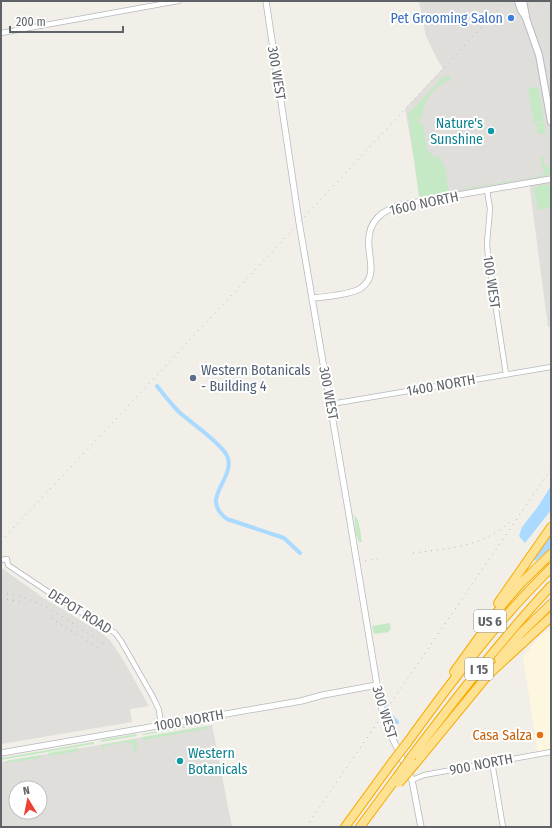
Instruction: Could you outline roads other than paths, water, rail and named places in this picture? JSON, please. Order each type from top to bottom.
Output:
[{"type":"highway","points":[[473,645],[501,599],[551,527]]},
{"type":"highway","name":"US 6","points":[[440,697],[473,645],[512,593],[551,554]]},
{"type":"highway","name":"I 15","points":[[345,827],[440,697],[512,610],[551,568]]},
{"type":"highway","name":"I 15","points":[[361,827],[414,760],[472,678],[520,620],[551,586]]},
{"type":"highway","points":[[488,675],[489,671],[521,633],[551,604]]},
{"type":"highway","name":"US 6","points":[[414,760],[488,675],[551,617]]},
{"type":"main road","points":[[518,1],[526,18]]},
{"type":"main road","points":[[523,1],[526,18],[539,55],[551,122]]},
{"type":"street","points":[[1,32],[178,1]]},
{"type":"street","name":"300 WEST","points":[[266,1],[299,222],[331,404],[377,685],[382,710],[391,736],[412,780],[420,827]]},
{"type":"street","name":"1600 NORTH","points":[[313,298],[355,291],[367,282],[372,272],[368,246],[371,229],[381,213],[392,206],[551,180]]},
{"type":"street","name":"100 WEST","points":[[487,190],[490,209],[487,243],[488,257],[506,374]]},
{"type":"street","name":"1400 NORTH","points":[[331,404],[551,367]]},
{"type":"street","name":"DEPOT ROAD","points":[[1,560],[7,559],[8,565],[59,599],[115,633],[153,696],[159,710],[161,725]]},
{"type":"street","name":"1000 NORTH","points":[[1,753],[293,703],[323,695],[377,685]]},
{"type":"street","name":"900 NORTH","points":[[412,780],[424,775],[551,752]]},
{"type":"street","points":[[492,762],[503,827]]},
{"type":"water","points":[[551,486],[551,510],[525,543],[519,536],[522,527],[537,508]]},
{"type":"water","points":[[551,534],[551,548],[536,561],[533,559]]},
{"type":"waterway","points":[[157,386],[170,403],[214,440],[228,458],[229,466],[217,497],[216,504],[219,511],[227,519],[284,538],[300,553]]},
{"type":"waterway","points":[[385,702],[386,707]]},
{"type":"waterway","points":[[387,712],[393,718]]},
{"type":"railway","points":[[1,541],[506,1]]},
{"type":"railway","points":[[306,827],[551,469]]},
{"type":"railway","points":[[413,553],[466,545],[479,541],[502,528],[513,519]]},
{"type":"railway","points":[[365,561],[381,558]]},
{"type":"railway","points":[[1,593],[15,595],[42,605],[104,644]]},
{"type":"railway","points":[[1,598],[21,602]]},
{"type":"railway","points":[[51,618],[101,650]]},
{"type":"place","name":"Pet Grooming Salon","points":[[511,18]]},
{"type":"place","name":"Nature's Sunshine","points":[[491,131]]},
{"type":"place","name":"Western Botanicals - Building 4","points":[[193,378]]},
{"type":"place","name":"Casa Salza","points":[[540,735]]},
{"type":"place","name":"Western Botanicals","points":[[180,761]]}]
